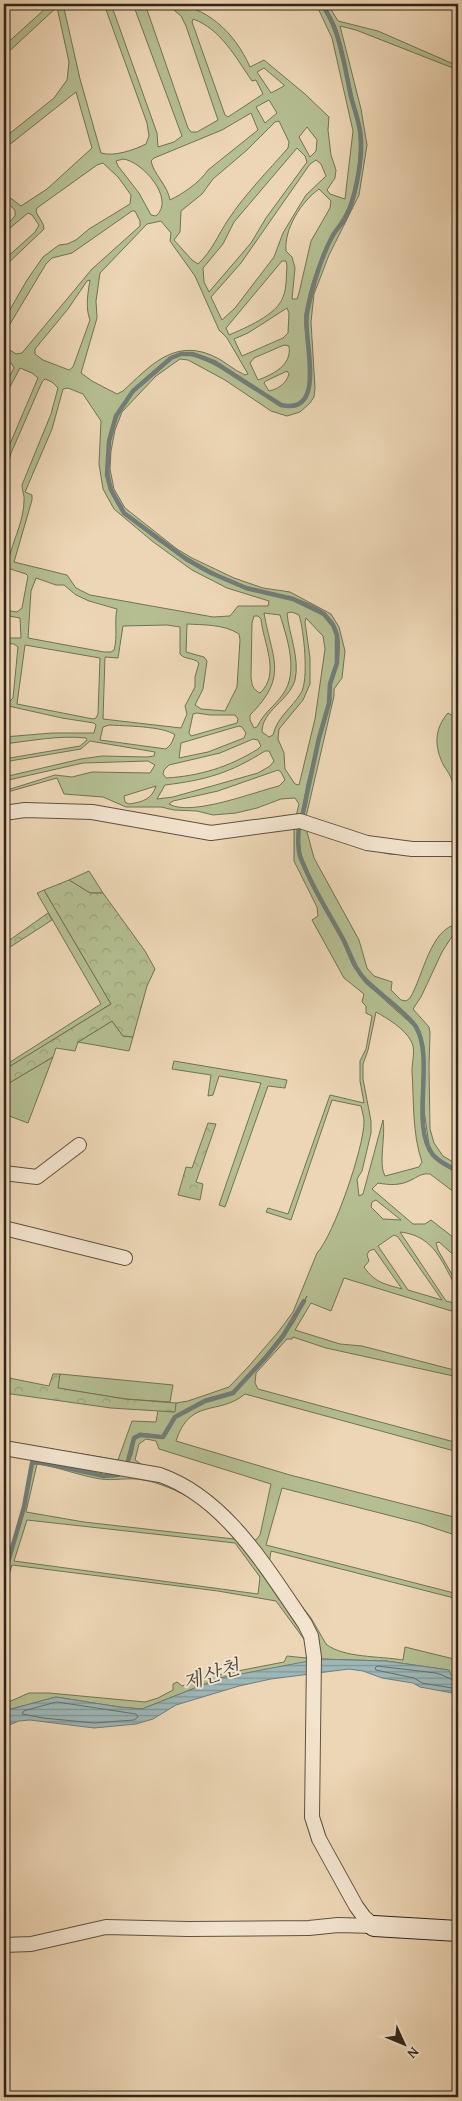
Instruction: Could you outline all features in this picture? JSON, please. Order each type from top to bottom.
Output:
[{"type":"street","points":[[4,813],[25,810],[92,812],[211,834],[300,821],[367,843],[412,849],[458,849]]},
{"type":"street","points":[[4,1172],[37,1177],[79,1145]]},
{"type":"street","points":[[4,1228],[125,1258]]},
{"type":"street","points":[[4,1448],[160,1475],[171,1479],[218,1510],[251,1550],[305,1624],[311,1636],[314,1657],[312,1817],[314,1828],[318,1839],[356,1906],[374,1926]]},
{"type":"street","points":[[4,1945],[31,1944],[106,1927],[374,1926],[458,1931]]},
{"type":"green space","points":[[48,4],[63,4],[80,79],[101,153],[118,153],[136,148],[146,144],[149,136],[147,123],[104,4],[111,4],[157,133],[158,147],[174,142],[182,136],[133,4],[145,4],[188,128],[191,132],[197,132],[218,120],[186,26],[181,16],[167,4],[181,5],[194,9],[218,23],[236,43],[250,67],[264,60],[329,117],[328,130],[331,155],[336,170],[335,178],[327,190],[330,194],[345,199],[353,131],[332,38],[316,4],[321,4],[334,28],[358,125],[359,161],[350,202],[322,255],[309,294],[305,325],[309,371],[308,386],[304,397],[295,404],[282,404],[215,361],[203,356],[181,353],[170,357],[132,390],[115,415],[108,441],[106,475],[110,490],[123,514],[157,540],[199,568],[245,589],[293,600],[323,615],[332,626],[336,635],[336,663],[329,684],[328,703],[307,784],[301,818],[306,807],[313,765],[331,703],[331,686],[339,657],[336,627],[327,615],[306,602],[245,586],[205,568],[168,545],[126,514],[116,497],[108,466],[111,434],[124,405],[133,392],[166,363],[181,355],[191,356],[217,366],[281,406],[296,407],[305,400],[310,389],[311,374],[308,315],[311,295],[328,248],[354,199],[359,178],[362,148],[360,125],[341,44],[336,27],[323,4],[328,4],[338,21],[378,31],[458,66],[458,70],[356,30],[340,26],[361,109],[367,145],[359,195],[329,255],[314,294],[311,322],[315,388],[314,397],[310,403],[300,412],[287,416],[271,411],[225,380],[188,360],[180,359],[156,376],[122,412],[115,430],[111,451],[110,469],[114,489],[125,508],[177,549],[234,578],[263,588],[290,592],[331,614],[339,627],[345,651],[342,678],[334,689],[334,696],[306,817],[318,825],[293,819],[269,823],[296,816],[299,804],[295,798],[281,799],[236,813],[213,815],[197,811],[174,810],[161,807],[126,807],[103,797],[64,794],[57,778],[4,793],[4,791],[55,775],[72,777],[92,772],[150,773],[155,765],[148,761],[83,763],[4,781],[4,777],[81,759],[102,756],[147,757],[154,756],[155,752],[90,741],[81,749],[4,762],[4,759],[80,746],[87,740],[86,738],[65,737],[4,744],[4,737],[52,733],[94,733],[96,725],[94,723],[4,705],[4,700],[10,701],[13,698],[18,647],[14,644],[4,643],[4,638],[21,638],[20,618],[4,615],[4,610],[17,612],[22,608],[28,576],[4,567],[4,560],[8,559],[23,514],[24,499],[22,485],[51,414],[58,388],[52,382],[45,379],[42,382],[11,453],[4,481],[4,458],[38,378],[20,368],[4,398],[4,387],[14,368],[12,364],[4,361],[4,346],[16,354],[22,353],[92,269],[140,226],[140,221],[135,211],[132,211],[72,253],[52,258],[46,264],[4,334],[4,320],[43,257],[59,245],[76,240],[89,229],[130,204],[131,195],[118,177],[103,163],[97,165],[37,208],[36,212],[44,229],[4,267],[4,260],[35,232],[39,225],[32,215],[28,213],[4,233],[4,228],[15,216],[15,210],[4,200],[4,193],[21,206],[47,189],[92,148],[76,92],[4,149],[4,138],[54,98],[67,80],[69,62],[57,7],[4,56],[4,46],[46,8]],"holes":[[[193,19],[220,37],[252,81],[256,80],[263,94],[228,117],[225,115],[192,22]],[[264,68],[284,85],[271,93],[257,72]],[[269,100],[277,113],[265,123],[256,107]],[[251,113],[258,130],[208,170],[186,191],[170,200],[151,161],[154,158],[222,130]],[[279,121],[289,142],[288,148],[242,201],[198,264],[174,240],[180,232],[181,211],[202,194],[213,179],[247,150],[275,122]],[[307,127],[317,140],[316,151],[310,157],[299,137]],[[297,148],[305,156],[307,162],[266,218],[251,243],[209,292],[204,282],[203,268],[223,244],[234,222]],[[123,159],[131,161],[147,173],[154,182],[162,200],[161,209],[156,216],[151,215],[139,193],[116,161]],[[316,160],[321,164],[326,176],[306,195],[283,233],[274,257],[235,308],[222,320],[211,297],[241,263],[310,164]],[[319,189],[331,201],[330,208],[311,241],[297,299],[292,299],[295,268],[292,257],[286,251],[286,243],[295,217],[306,201]],[[161,221],[171,233],[170,241],[195,276],[219,330],[227,338],[248,374],[241,373],[211,355],[185,350],[162,358],[117,394],[81,373],[97,318],[96,301],[100,273],[147,224]],[[282,261],[286,261],[286,286],[280,304],[252,325],[229,335],[226,328]],[[90,280],[87,305],[90,320],[73,367],[69,370],[43,360],[35,354],[35,349],[68,309],[87,281]],[[287,308],[289,313],[288,333],[283,338],[242,356],[234,339],[248,333]],[[284,345],[289,346],[288,358],[285,364],[276,372],[258,380],[250,363],[254,358]],[[287,371],[289,374],[286,381],[269,391],[264,383]],[[68,388],[83,394],[101,421],[99,464],[103,489],[114,509],[152,541],[192,570],[227,588],[269,601],[268,606],[238,606],[230,616],[213,617],[90,595],[76,588],[67,575],[14,562],[32,495],[25,492],[52,429],[63,389]],[[36,578],[56,585],[64,585],[76,595],[89,601],[117,609],[115,645],[114,650],[111,652],[28,638],[31,591]],[[292,612],[299,615],[303,632],[305,677],[301,693],[278,723],[273,735],[269,737],[262,732],[263,724],[271,711],[292,687],[296,672],[295,655],[287,613]],[[264,613],[280,615],[286,634],[291,665],[288,685],[283,694],[257,727],[254,728],[250,715],[270,689],[275,667]],[[254,616],[258,616],[261,619],[270,667],[266,685],[260,693],[254,688],[252,682],[252,623]],[[306,618],[323,636],[325,649],[315,719],[299,785],[295,784],[285,769],[284,753],[278,739],[279,729],[303,700],[310,684],[310,658]],[[187,624],[227,628],[239,634],[237,687],[225,711],[201,709],[195,705],[203,689],[207,661],[204,657],[186,652]],[[167,625],[180,627],[180,654],[199,663],[195,677],[195,687],[185,706],[187,714],[181,728],[103,719],[105,657],[118,658],[123,626]],[[25,645],[100,658],[98,714],[93,719],[17,704]],[[197,713],[235,715],[238,719],[237,723],[191,736],[189,733],[193,714]],[[109,725],[134,726],[170,732],[175,735],[171,744],[166,749],[100,740],[103,727]],[[239,726],[246,733],[244,738],[208,752],[179,758],[181,743]],[[253,739],[258,740],[261,746],[236,761],[202,773],[166,778],[163,774],[169,765],[220,753]],[[265,751],[269,751],[274,761],[270,766],[258,773],[173,797],[157,799],[165,785],[193,781],[240,765]],[[278,770],[285,780],[279,786],[223,802],[192,808],[169,804],[173,801],[218,791]],[[156,786],[152,794],[143,801],[129,804],[125,802],[124,796]]]},
{"type":"green space","points":[[448,713],[458,719],[458,778],[453,784],[438,752],[437,745],[440,725]]},
{"type":"green space","points":[[57,814],[96,816],[162,828],[192,836],[214,836],[300,824],[370,846],[398,850],[458,852],[458,857],[389,854],[310,830],[307,832],[314,858],[359,940],[367,968],[374,976],[392,982],[391,990],[401,1000],[406,1001],[410,998],[428,955],[441,934],[448,927],[458,924],[458,933],[453,935],[442,952],[421,997],[413,1009],[429,1027],[430,1033],[430,1129],[434,1143],[443,1156],[458,1165],[458,1170],[441,1160],[433,1153],[429,1145],[424,1110],[424,1046],[417,1025],[356,967],[346,943],[313,883],[301,855],[300,826],[298,826],[300,857],[305,872],[343,942],[354,967],[377,993],[415,1027],[419,1038],[422,1057],[421,1118],[426,1145],[432,1156],[441,1164],[458,1173],[458,1195],[430,1174],[422,1175],[399,1184],[378,1183],[372,1189],[413,1224],[425,1224],[431,1220],[458,1241],[458,1259],[439,1242],[436,1243],[458,1285],[458,1290],[442,1261],[430,1245],[422,1239],[400,1232],[446,1301],[458,1304],[458,1313],[344,1278],[331,1311],[311,1303],[295,1330],[340,1344],[362,1346],[458,1371],[458,1377],[326,1348],[293,1337],[292,1339],[287,1339],[256,1373],[255,1383],[258,1389],[458,1443],[458,1452],[245,1394],[235,1401],[206,1409],[189,1418],[182,1427],[176,1441],[290,1475],[458,1518],[458,1536],[419,1523],[282,1488],[266,1545],[458,1594],[458,1599],[271,1551],[269,1564],[311,1618],[326,1644],[333,1649],[362,1656],[403,1660],[405,1647],[458,1660],[458,1677],[450,1675],[448,1670],[386,1661],[319,1659],[313,1636],[307,1623],[260,1558],[232,1522],[215,1505],[184,1483],[158,1473],[4,1444],[4,1441],[118,1460],[132,1421],[156,1422],[158,1410],[174,1412],[176,1403],[188,1401],[229,1387],[279,1331],[293,1312],[317,1253],[332,1228],[347,1190],[363,1134],[364,1120],[361,1106],[332,1100],[291,1220],[266,1212],[268,1208],[288,1214],[330,1095],[364,1103],[360,1081],[360,1061],[366,1049],[372,1016],[366,1013],[366,1006],[362,1002],[364,994],[344,978],[312,920],[318,916],[317,907],[294,861],[294,826],[201,838],[134,824]],"holes":[[[376,1012],[400,1028],[411,1041],[414,1051],[412,1071],[415,1128],[422,1162],[419,1167],[385,1176],[382,1165],[383,1120],[363,1194],[359,1196],[357,1179],[362,1171],[371,1133],[371,1121],[363,1079],[363,1064]],[[376,1200],[401,1220],[383,1219],[371,1207],[372,1202]],[[394,1235],[398,1237],[442,1300],[408,1290],[378,1246]],[[374,1249],[402,1289],[381,1282],[368,1272],[364,1267],[369,1261],[367,1255],[369,1251]],[[307,1296],[294,1322],[283,1337],[267,1358],[233,1394],[206,1402],[176,1418],[164,1438],[140,1436],[135,1439],[132,1455],[128,1462],[133,1437],[140,1433],[162,1436],[174,1416],[205,1399],[232,1392],[265,1357],[292,1321]],[[146,1439],[156,1441],[159,1449],[271,1484],[260,1535],[256,1540],[250,1540],[222,1509],[198,1488],[183,1479],[148,1467],[135,1460],[139,1444]]]},
{"type":"green space","points":[[89,871],[103,893],[90,893],[69,880]]},
{"type":"green space","points":[[69,880],[90,893],[103,893],[145,951],[155,969],[147,986],[133,1037],[123,1036],[112,1021],[78,1042],[75,1051],[56,1048],[53,1057],[4,1086],[4,1070],[111,1004],[44,890]]},
{"type":"green space","points":[[44,890],[111,1004],[4,1070],[4,1066],[101,1004],[37,893]]},
{"type":"green space","points":[[48,913],[52,920],[4,951],[4,944]]},
{"type":"green space","points":[[112,1021],[123,1036],[133,1037],[129,1051],[78,1042]]},
{"type":"green space","points":[[53,1057],[28,1123],[4,1114],[4,1086]]},
{"type":"green space","points":[[174,1061],[287,1080],[285,1088],[268,1086],[225,1207],[219,1205],[261,1083],[219,1076],[213,1095],[208,1096],[211,1075],[172,1069]]},
{"type":"green space","points":[[208,1123],[216,1124],[196,1182],[203,1184],[200,1200],[178,1195],[186,1167],[192,1168]]},
{"type":"green space","points":[[53,1374],[60,1374],[58,1388],[125,1399],[176,1403],[175,1412],[111,1408],[4,1393],[4,1377],[49,1386]]},
{"type":"green space","points":[[60,1374],[173,1385],[170,1402],[125,1399],[57,1388]]},
{"type":"green space","points":[[39,1462],[104,1477],[118,1476],[121,1472],[154,1478],[182,1489],[202,1502],[225,1522],[235,1534],[302,1625],[312,1646],[312,1654],[308,1662],[220,1678],[142,1709],[56,1697],[4,1711],[4,1704],[29,1693],[49,1693],[145,1702],[173,1690],[173,1684],[177,1682],[182,1686],[212,1676],[284,1662],[287,1656],[306,1658],[309,1646],[276,1601],[218,1591],[12,1565],[4,1591],[4,1578],[25,1506],[33,1463]],"holes":[[[37,1464],[93,1478],[138,1479],[167,1487],[181,1493],[208,1510],[228,1529],[234,1539],[84,1522],[26,1512]],[[27,1520],[235,1543],[260,1577],[258,1594],[14,1561]]]},
{"type":"water","points":[[319,1659],[386,1661],[449,1670],[451,1675],[458,1677],[458,1694],[420,1687],[413,1683],[382,1678],[363,1671],[349,1669],[271,1679],[239,1686],[176,1705],[153,1719],[136,1724],[94,1728],[30,1720],[19,1721],[4,1727],[4,1711],[56,1697],[142,1709],[220,1678]]},
{"type":"waterway","points":[[302,817],[319,738],[329,703],[330,684],[337,663],[337,635],[333,625],[324,614],[293,599],[246,588],[211,573],[186,559],[124,513],[111,490],[107,475],[109,441],[116,416],[133,391],[171,358],[181,354],[193,354],[214,362],[281,405],[296,405],[305,399],[309,387],[310,372],[306,324],[309,304],[324,255],[333,235],[349,211],[357,181],[361,150],[358,119],[351,97],[340,44],[333,24],[322,4]]},
{"type":"waterway","points":[[299,826],[298,848],[304,867],[356,967],[366,981],[401,1010],[416,1027],[421,1040],[423,1056],[423,1127],[426,1142],[435,1158],[458,1171]]},
{"type":"waterway","points":[[128,1461],[134,1438],[140,1435],[163,1437],[175,1417],[205,1401],[233,1393],[283,1336],[304,1301]]},
{"type":"waterway","points":[[4,1576],[24,1507],[32,1463],[39,1462],[104,1476],[118,1475]]},
{"type":"water label","name":"제산천","points":[[211,1674]]}]
